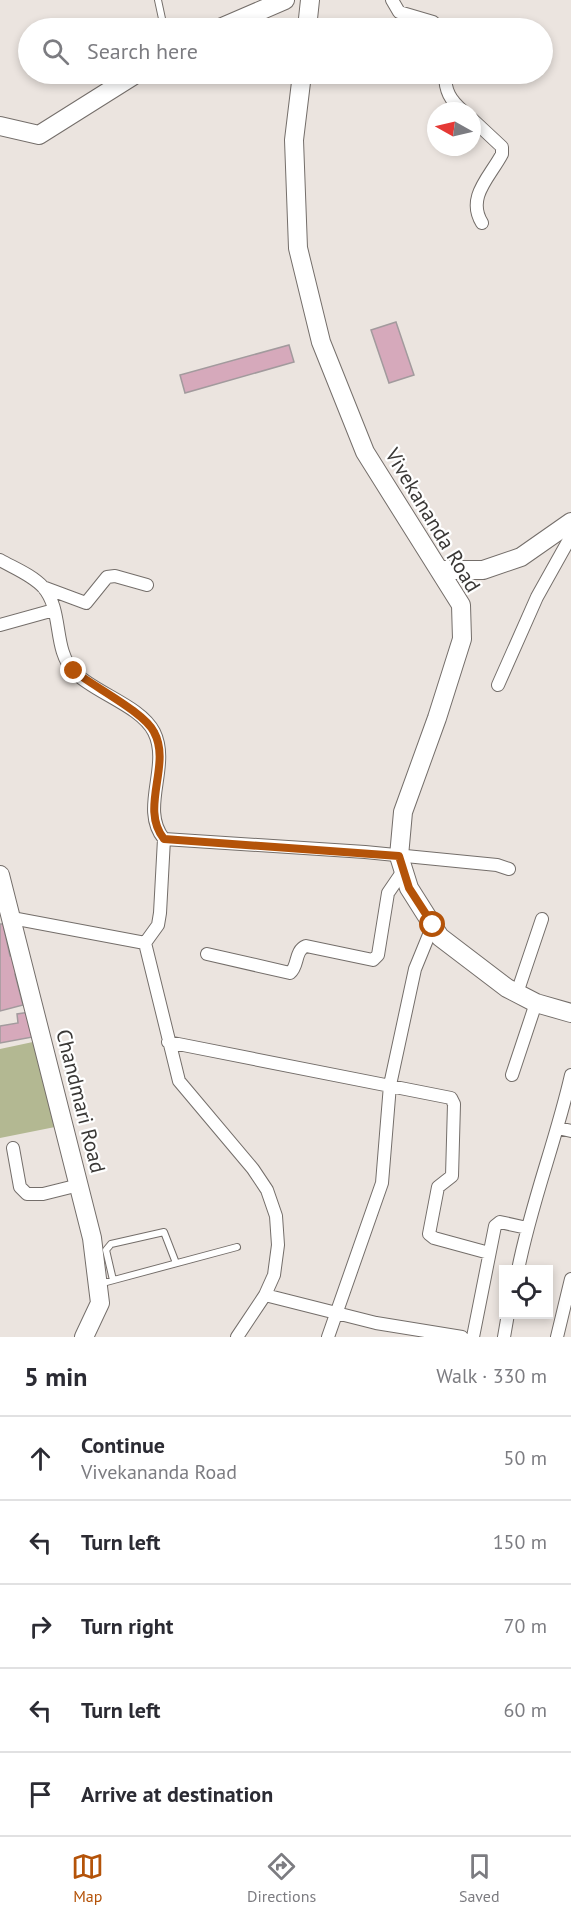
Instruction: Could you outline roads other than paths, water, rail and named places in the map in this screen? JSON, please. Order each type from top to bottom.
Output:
[{"type":"main road","points":[[243,18],[285,0]]},
{"type":"main road","points":[[308,18],[310,0]]},
{"type":"main road","points":[[0,126],[39,135],[120,84]]},
{"type":"main road","name":"Vivekananda Road","points":[[301,84],[294,140],[298,248],[321,342],[365,452],[461,605],[462,639],[438,718],[403,812],[401,864]]},
{"type":"main road","points":[[439,570],[483,570],[521,558],[569,523]]},
{"type":"main road","points":[[401,864],[409,888],[440,937],[517,993],[536,1004],[571,1013]]},
{"type":"main road","name":"Chandmari Road","points":[[0,875],[6,919],[92,1238],[106,1282],[100,1303],[84,1337]]},
{"type":"street","points":[[392,0],[399,12],[419,18]]},
{"type":"street","points":[[446,84],[446,90],[453,102]]},
{"type":"street","points":[[481,127],[502,147],[502,154],[481,187],[476,203],[475,212],[482,223]]},
{"type":"street","points":[[498,685],[537,597],[570,538],[569,523]]},
{"type":"street","points":[[0,560],[33,578],[43,587],[86,603],[107,577],[116,576],[147,585]]},
{"type":"street","points":[[43,587],[54,610],[59,643],[74,671],[142,718],[154,730],[159,755],[155,820],[158,832],[164,839],[401,864],[496,865],[509,869]]},
{"type":"street","points":[[0,625],[54,610]]},
{"type":"street","points":[[164,839],[158,925],[145,943],[179,1081],[187,1094],[267,1190],[276,1216],[278,1245],[274,1275],[266,1295],[237,1337]]},
{"type":"street","points":[[207,954],[290,973],[295,969],[299,951],[306,945],[373,960],[378,955],[390,886],[401,864]]},
{"type":"street","points":[[6,919],[145,943]]},
{"type":"street","points":[[517,993],[542,919]]},
{"type":"street","points":[[328,1337],[382,1183],[390,1085],[415,969],[433,925]]},
{"type":"street","points":[[512,1075],[536,1004]]},
{"type":"street","points":[[168,1042],[390,1085],[453,1100],[452,1176],[438,1187],[429,1234],[434,1239],[489,1253]]},
{"type":"street","points":[[519,1265],[527,1228],[558,1128],[571,1075]]},
{"type":"street","points":[[558,1128],[571,1131]]},
{"type":"street","points":[[13,1148],[20,1187],[27,1194],[43,1194],[79,1185]]},
{"type":"street","points":[[474,1337],[496,1223],[527,1228]]},
{"type":"street","points":[[557,1337],[571,1279]]},
{"type":"street","points":[[266,1295],[337,1313],[462,1337]]},
{"type":"street","points":[[504,1337],[507,1319]]},
{"type":"lane","points":[[158,0],[162,18]]},
{"type":"lane","points":[[176,1263],[164,1232],[111,1244],[106,1250],[106,1282],[237,1247]]}]
